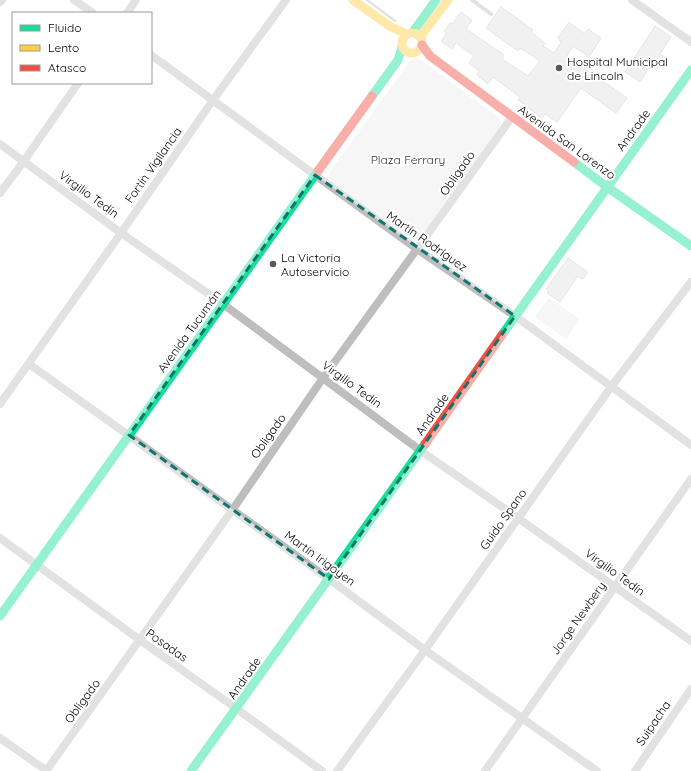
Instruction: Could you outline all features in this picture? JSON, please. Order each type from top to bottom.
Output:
[{"type":"main road","name":"Avenida San Lorenzo","points":[[353,0],[607,187],[691,246]]},
{"type":"main road","points":[[412,42],[436,0]]},
{"type":"main road","points":[[412,42],[448,0]]},
{"type":"main road","name":"Avenida Tucumán","points":[[0,616],[314,176],[412,42]]},
{"type":"main road","name":"Andrade","points":[[191,771],[691,70]]},
{"type":"street","points":[[74,0],[91,12]]},
{"type":"street","points":[[128,12],[136,0]]},
{"type":"street","name":"Fortín Vigilancia","points":[[0,404],[30,364],[213,100],[286,0]]},
{"type":"street","points":[[632,0],[691,42]]},
{"type":"street","name":"Martín Rodríguez","points":[[152,56],[314,176],[515,316],[691,445]]},
{"type":"street","points":[[0,193],[77,84]]},
{"type":"street","name":"Obligado","points":[[46,771],[140,640],[323,378],[512,117]]},
{"type":"street","name":"Virgilio Tedín","points":[[0,144],[121,233],[223,304],[421,450],[691,641]]},
{"type":"street","name":"Guido Spano","points":[[337,771],[425,650],[611,387],[691,282]]},
{"type":"street","name":"Martín Irigoyen","points":[[30,364],[329,579],[425,650],[597,771]]},
{"type":"street","name":"Jorge Newbery","points":[[485,771],[691,479]]},
{"type":"street","name":"Posadas","points":[[0,538],[322,771]]},
{"type":"street","name":"Suipacha","points":[[635,771],[691,689]]},
{"type":"street","points":[[0,738],[46,771]]},
{"type":"lane","points":[[472,0],[491,14]]},
{"type":"highlighted area","points":[[315,175],[515,316],[329,579],[129,435]]},
{"type":"green space","name":"Plaza Ferrary","points":[[415,58],[421,60],[498,117],[501,122],[499,129],[419,240],[413,242],[330,182],[329,177],[332,169],[410,61]]},
{"type":"green space","points":[[549,298],[580,319],[566,339],[535,317]]},
{"type":"building","name":"Hospital Municipal de Lincoln","points":[[501,7],[533,30],[531,32],[545,43],[543,46],[554,53],[561,42],[558,38],[569,22],[585,34],[588,29],[601,38],[589,57],[573,46],[567,56],[627,98],[616,113],[581,88],[557,122],[545,114],[542,118],[518,100],[520,97],[493,77],[488,84],[477,75],[479,71],[469,63],[474,56],[456,43],[452,49],[441,41],[447,33],[444,31],[450,23],[452,24],[461,12],[472,20],[466,29],[504,55],[502,59],[528,76],[540,61],[520,48],[518,51],[486,28]]},
{"type":"building","points":[[655,26],[671,37],[660,54],[665,57],[656,70],[650,66],[640,82],[625,72]]},
{"type":"building","points":[[568,258],[588,272],[583,279],[578,276],[560,302],[547,293],[549,291],[546,289]]},
{"type":"waterway","points":[[367,0],[395,21]]},
{"type":"traffic: fast","points":[[413,32],[436,0]]},
{"type":"traffic: fast","points":[[372,96],[398,60],[402,47]]},
{"type":"traffic: fast","points":[[502,335],[691,70]]},
{"type":"traffic: fast","points":[[574,162],[691,246]]},
{"type":"traffic: fast","points":[[0,616],[318,171]]},
{"type":"traffic: fast","points":[[191,771],[425,444]]},
{"type":"traffic: slow","points":[[353,0],[391,27],[407,34]]},
{"type":"traffic: slow","points":[[420,37],[448,0]]},
{"type":"traffic: slow","points":[[412,33],[419,36],[422,43],[419,50],[412,53],[405,50],[402,43],[405,36],[412,33]]},
{"type":"traffic: jam","points":[[422,45],[430,56],[574,162]]},
{"type":"traffic: jam","points":[[318,171],[372,96]]},
{"type":"traffic: jam","points":[[425,444],[502,335]]},
{"type":"place","name":"Hospital Municipal de Lincoln","points":[[559,68]]},
{"type":"place","name":"La Victoria Autoservicio","points":[[273,264]]}]
